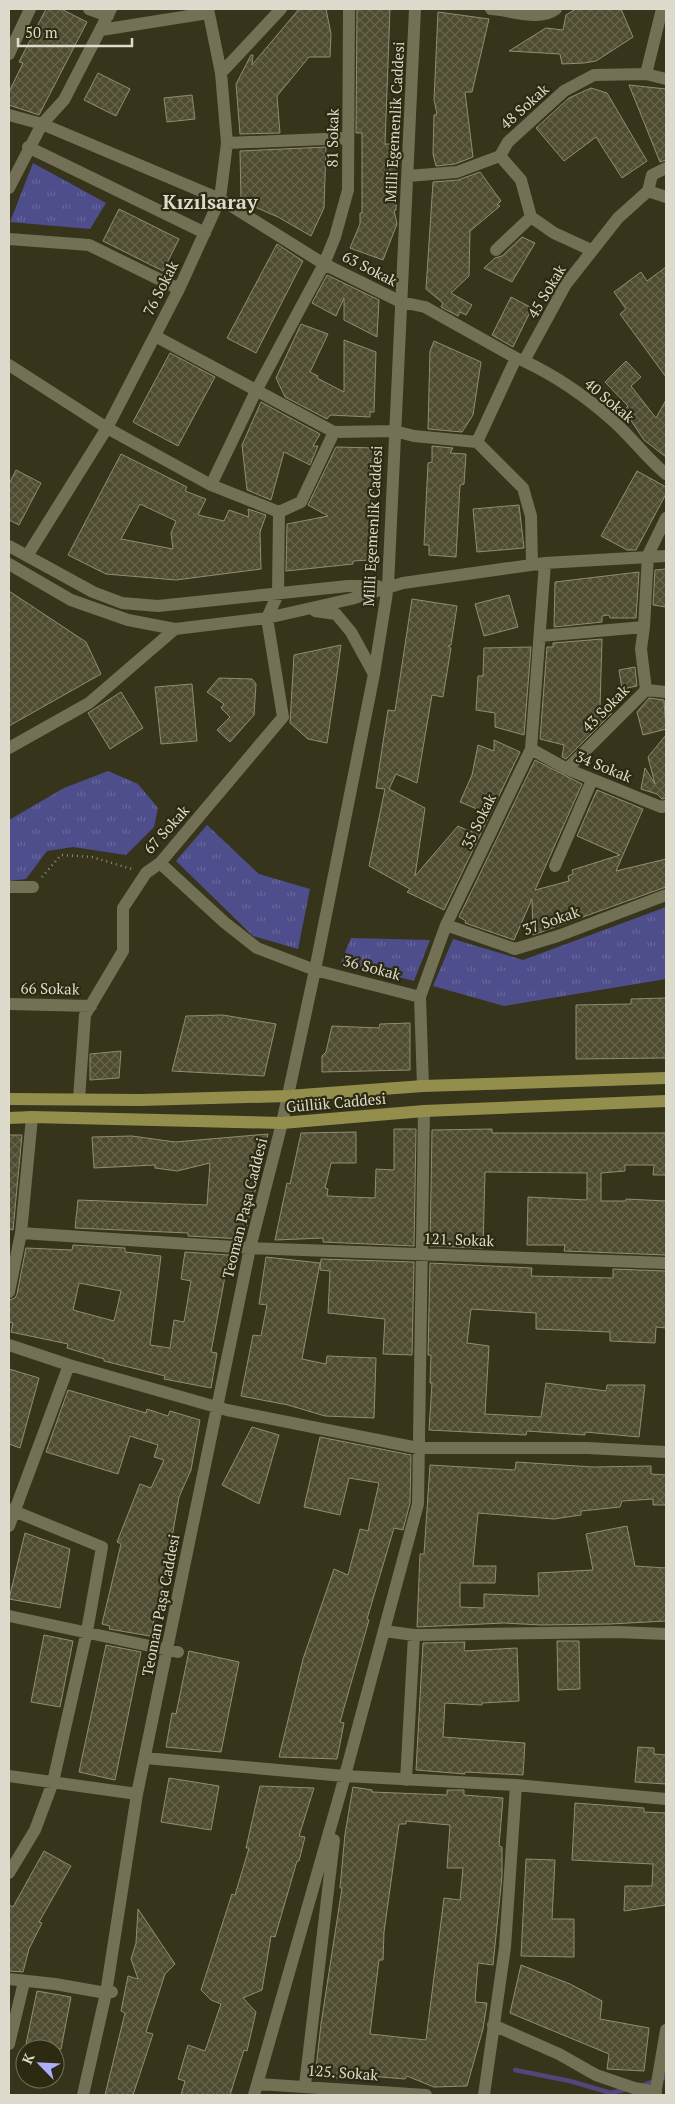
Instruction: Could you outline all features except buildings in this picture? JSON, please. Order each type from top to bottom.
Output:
[{"type":"main road","name":"Güllük Caddesi","points":[[9,1099],[140,1100],[288,1096],[423,1086],[666,1078]]},
{"type":"main road","name":"Güllük Caddesi","points":[[9,1118],[282,1123],[424,1111],[666,1101]]},
{"type":"street","points":[[9,54],[30,9]]},
{"type":"street","points":[[9,184],[42,124],[64,100],[109,12],[89,9]]},
{"type":"street","points":[[221,73],[280,9]]},
{"type":"street","name":"81 Sokak","points":[[211,485],[256,390],[324,264],[335,237],[348,190],[349,9]]},
{"type":"street","name":"Milli Egemenlik Caddesi","points":[[288,1096],[374,674],[388,586],[415,9]]},
{"type":"street","points":[[491,9],[537,16],[551,13],[556,9]]},
{"type":"street","points":[[646,74],[662,9]]},
{"type":"street","points":[[101,30],[208,11]]},
{"type":"street","name":"76 Sokak","points":[[28,556],[107,428],[179,289],[220,199],[227,143],[221,73],[208,11]]},
{"type":"street","name":"48 Sokak","points":[[500,156],[508,142],[564,92],[594,75],[646,74],[666,79]]},
{"type":"street","name":"63 Sokak","points":[[9,115],[42,124],[220,199],[324,264],[401,302],[425,307],[442,317]]},
{"type":"street","points":[[227,143],[348,138]]},
{"type":"street","points":[[28,147],[205,233]]},
{"type":"street","points":[[408,176],[457,172],[500,156],[521,180],[531,217],[554,233],[591,250]]},
{"type":"street","name":"45 Sokak","points":[[477,442],[520,359],[566,284],[618,218],[648,191],[652,175],[666,168]]},
{"type":"street","points":[[648,191],[666,196]]},
{"type":"street","points":[[496,250],[531,217]]},
{"type":"street","points":[[9,239],[89,245],[179,289]]},
{"type":"street","name":"40 Sokak","points":[[442,317],[567,385],[612,420],[653,464],[666,474]]},
{"type":"street","points":[[155,336],[334,432],[394,431],[414,436],[477,442],[523,488],[531,516],[532,565]]},
{"type":"street","points":[[9,365],[107,428],[211,485],[279,512],[301,502],[334,432]]},
{"type":"street","points":[[267,618],[278,594],[279,512]]},
{"type":"street","points":[[666,518],[648,556],[641,649],[646,690],[666,692]]},
{"type":"street","points":[[9,546],[93,592],[122,603],[158,606],[348,586],[388,586],[545,563],[666,556]]},
{"type":"street","points":[[9,563],[28,556]]},
{"type":"street","points":[[9,563],[71,600],[128,620],[175,629],[267,618],[352,599],[388,586]]},
{"type":"street","name":"35 Sokak","points":[[423,1086],[420,997],[446,925],[531,749],[545,563]]},
{"type":"street","points":[[307,609],[336,614],[351,632],[374,674]]},
{"type":"street","name":"67 Sokak","points":[[79,1099],[85,1015],[123,951],[123,908],[146,874],[160,863],[283,717],[267,618]]},
{"type":"street","points":[[540,636],[644,627]]},
{"type":"street","points":[[9,748],[89,703],[175,629]]},
{"type":"street","name":"43 Sokak","points":[[567,769],[646,690]]},
{"type":"street","name":"34 Sokak","points":[[531,749],[567,769],[592,780],[661,807],[666,806]]},
{"type":"street","points":[[555,866],[592,780]]},
{"type":"street","name":"36 Sokak","points":[[160,863],[224,922],[257,948],[315,970],[329,972],[420,997]]},
{"type":"street","points":[[9,888],[33,887]]},
{"type":"street","name":"37 Sokak","points":[[446,925],[515,949],[558,936],[666,895]]},
{"type":"street","name":"66 Sokak","points":[[9,1004],[90,1006]]},
{"type":"street","name":"Teoman Paşa Caddesi","points":[[83,2095],[110,1992],[137,1794],[172,1651],[216,1406],[250,1248],[288,1096]]},
{"type":"street","points":[[256,2090],[340,1794],[418,1504],[424,1111]]},
{"type":"street","points":[[9,1292],[21,1233],[32,1117]]},
{"type":"street","name":"121. Sokak","points":[[21,1233],[250,1248],[666,1263]]},
{"type":"street","points":[[9,1346],[227,1410],[418,1448],[587,1448],[666,1452]]},
{"type":"street","points":[[9,1526],[11,1510],[69,1365]]},
{"type":"street","points":[[9,1873],[13,1858],[35,1830],[53,1782],[87,1631],[102,1547],[11,1510]]},
{"type":"street","points":[[9,1616],[87,1631],[172,1651]]},
{"type":"street","points":[[384,1630],[414,1635],[617,1632],[666,1634]]},
{"type":"street","points":[[406,1780],[414,1635]]},
{"type":"street","points":[[145,1758],[344,1776],[516,1785],[666,1799]]},
{"type":"street","points":[[9,1776],[137,1794]]},
{"type":"street","points":[[484,2095],[505,1947],[516,1785]]},
{"type":"street","points":[[305,2085],[340,1794]]},
{"type":"street","points":[[9,1979],[110,1992]]},
{"type":"street","points":[[9,2044],[24,1982]]},
{"type":"street","points":[[494,2026],[559,2054],[596,2075],[656,2094],[666,2030]]},
{"type":"street","name":"125. Sokak","points":[[256,2090],[305,2085],[426,2095]]},
{"type":"path","points":[[33,887],[61,856],[92,857],[146,874]]},
{"type":"green space","points":[[33,163],[106,203],[90,229],[10,222]]},
{"type":"green space","points":[[108,771],[138,784],[158,808],[154,827],[126,855],[73,847],[47,851],[26,879],[9,881],[9,820],[64,788]]},
{"type":"green space","points":[[207,825],[259,874],[310,889],[298,949],[253,936],[176,861]]},
{"type":"green space","points":[[666,907],[666,979],[504,1006],[433,986],[453,939],[523,960]]},
{"type":"green space","points":[[351,938],[430,940],[414,981],[341,962]]},
{"type":"waterway","points":[[515,2070],[570,2081],[611,2093],[628,2089]]},
{"type":"waterway","points":[[643,2085],[666,2077]]},
{"type":"district","name":"Kızılsaray","points":[[210,201]]}]
